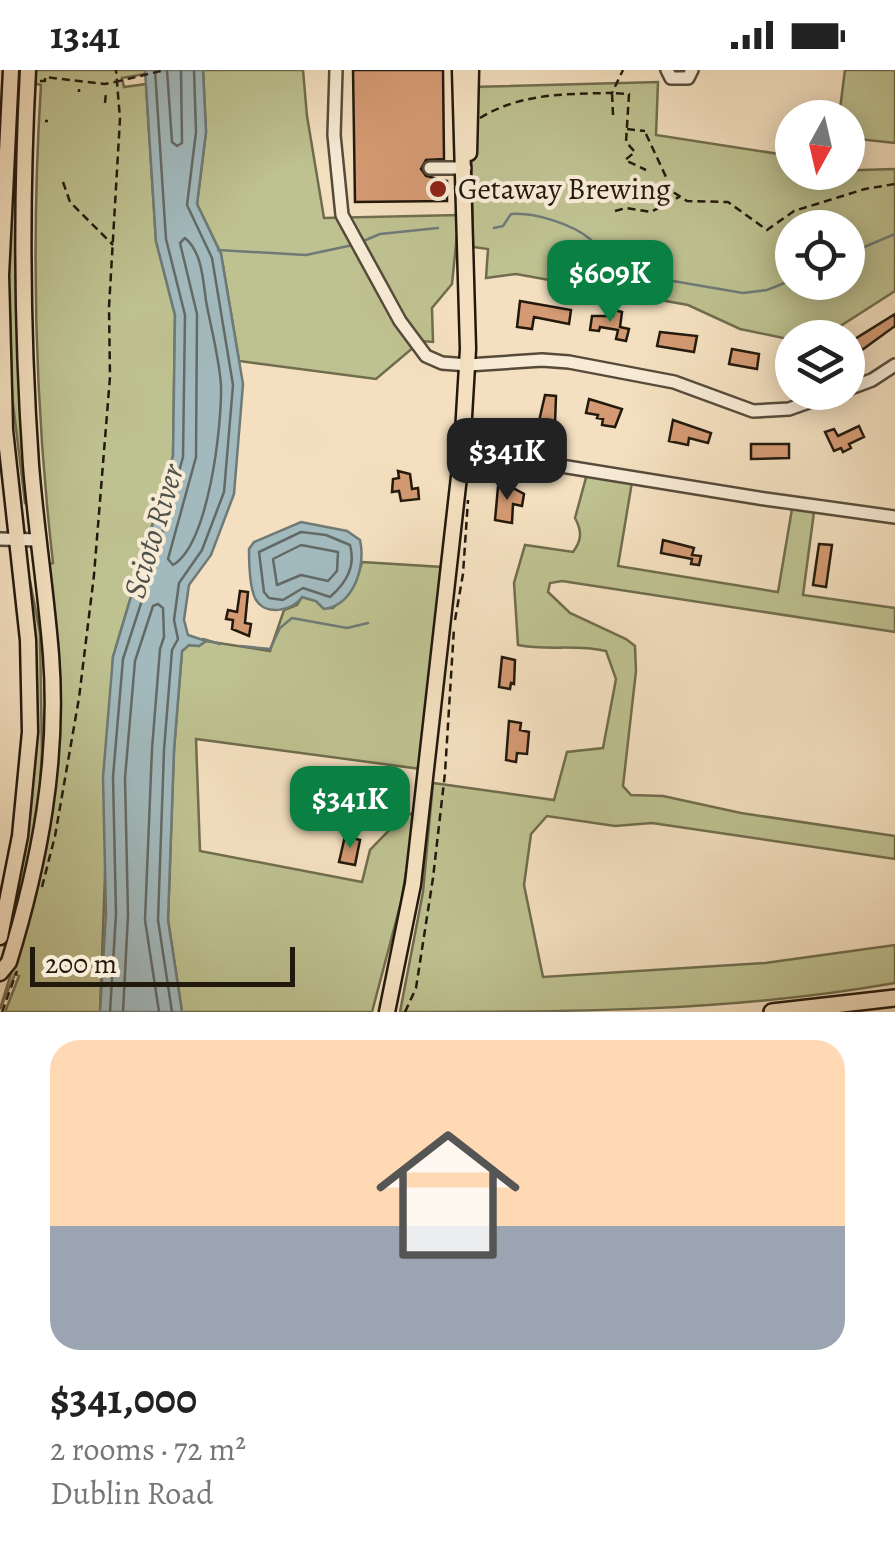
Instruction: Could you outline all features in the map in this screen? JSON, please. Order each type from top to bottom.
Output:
[{"type":"highway","points":[[772,1012],[895,998]]},
{"type":"main road","points":[[0,937],[25,804],[30,732],[28,640],[5,430],[0,276],[11,70]]},
{"type":"main road","points":[[460,70],[461,154],[465,168]]},
{"type":"main road","points":[[386,1012],[414,884],[462,450],[468,365],[465,168],[472,124],[470,70]]},
{"type":"main road","points":[[0,973],[9,962],[25,911],[42,838],[53,708],[30,446],[25,315],[24,178],[34,75]]},
{"type":"street","points":[[336,70],[334,150],[339,202],[349,231],[420,350],[434,360],[468,365],[569,362],[674,382],[740,408],[781,410]]},
{"type":"street","points":[[666,70],[670,78],[688,78],[692,70]]},
{"type":"street","points":[[430,168],[465,168]]},
{"type":"street","points":[[865,383],[895,365]]},
{"type":"street","points":[[462,450],[765,500],[895,517]]},
{"type":"street","points":[[0,539],[38,540]]},
{"type":"path","points":[[42,887],[55,836],[78,698],[94,574],[110,378],[109,307],[120,119],[116,70]]},
{"type":"path","points":[[34,75],[45,81],[45,77],[105,84],[166,70]]},
{"type":"path","points":[[612,115],[612,94],[623,70]]},
{"type":"path","points":[[104,103],[106,92]]},
{"type":"path","points":[[480,126],[480,118],[512,101],[554,94],[630,94],[626,142],[634,152],[625,160],[646,170]]},
{"type":"path","points":[[627,129],[646,132],[673,192],[687,200],[728,202],[767,230],[794,210],[895,184]]},
{"type":"path","points":[[63,182],[70,202],[114,246]]},
{"type":"path","points":[[616,211],[626,208],[651,212],[680,196]]},
{"type":"path","points":[[405,1012],[416,988],[434,878],[454,626],[470,512],[465,489]]},
{"type":"path","points":[[2,1012],[18,962]]},
{"type":"green space","points":[[34,70],[145,70],[145,74],[122,78],[124,87],[146,84],[156,241],[175,315],[173,456],[113,657],[100,1012],[5,1012],[19,976],[15,974],[0,1009],[37,889],[51,813],[46,565],[53,563],[36,324],[41,85],[33,83]]},
{"type":"green space","points":[[203,70],[303,70],[324,218],[459,215],[452,284],[432,308],[433,342],[421,341],[376,379],[239,361],[221,254],[197,204],[206,132]]},
{"type":"green space","points":[[845,70],[895,70],[895,143],[865,140],[865,100],[841,100]]},
{"type":"green space","points":[[658,82],[656,135],[775,153],[775,190],[865,190],[865,170],[895,169],[895,291],[850,320],[775,320],[775,336],[740,329],[688,305],[516,274],[486,278],[488,249],[473,247],[470,87]]},
{"type":"green space","points":[[14,97],[18,97],[16,289],[21,314],[29,502],[25,503],[5,290]]},
{"type":"green space","points":[[587,474],[632,482],[618,566],[778,592],[792,509],[814,512],[803,595],[895,608],[895,632],[562,581],[550,583],[548,592],[570,613],[635,646],[636,671],[623,786],[631,795],[663,796],[741,813],[895,836],[895,859],[652,823],[615,826],[547,816],[531,834],[524,885],[543,977],[765,963],[895,945],[895,983],[710,1005],[400,1012],[423,892],[433,783],[554,800],[567,752],[603,748],[616,679],[606,651],[518,645],[514,583],[525,545],[573,552],[576,548],[580,535],[575,518]]},
{"type":"green space","points":[[362,562],[442,567],[421,769],[196,739],[200,851],[362,882],[370,850],[404,815],[416,813],[401,902],[372,1012],[182,1012],[168,920],[182,651],[206,641],[270,651],[284,610],[297,605],[302,597],[323,608],[333,608],[355,584]]},
{"type":"green space","points":[[30,581],[40,633],[42,751],[37,834],[9,943],[26,808],[26,582]]},
{"type":"water","name":"Scioto River","points":[[145,70],[203,70],[206,132],[197,204],[221,254],[243,384],[234,494],[211,555],[189,585],[184,620],[188,635],[206,641],[182,651],[174,750],[168,920],[182,1012],[100,1012],[106,914],[103,777],[113,657],[173,456],[175,315],[156,241]]},
{"type":"water","points":[[301,522],[347,531],[360,540],[356,583],[343,600],[324,609],[316,601],[302,597],[286,608],[265,608],[253,593],[249,549],[254,542]]},
{"type":"building","points":[[353,70],[443,70],[444,159],[426,160],[421,169],[426,176],[447,181],[447,201],[355,202]]},
{"type":"building","points":[[520,301],[571,310],[569,324],[534,317],[532,329],[517,327]]},
{"type":"building","points":[[614,310],[622,312],[620,327],[629,329],[626,341],[616,339],[618,330],[590,330],[592,316],[613,316]]},
{"type":"building","points":[[895,314],[895,326],[865,348],[865,333]]},
{"type":"building","points":[[660,332],[697,336],[694,352],[657,346]]},
{"type":"building","points":[[732,349],[759,354],[757,369],[729,364]]},
{"type":"building","points":[[545,395],[556,396],[554,452],[541,451],[543,425],[539,421]]},
{"type":"building","points":[[589,399],[622,409],[615,427],[602,425],[603,419],[598,415],[586,413]]},
{"type":"building","points":[[673,420],[711,433],[708,443],[689,438],[688,445],[669,441]]},
{"type":"building","points":[[859,426],[864,437],[849,444],[851,448],[843,452],[841,448],[834,451],[825,432],[834,429],[838,436]]},
{"type":"building","points":[[751,444],[789,444],[789,458],[751,459]]},
{"type":"building","points":[[398,471],[410,474],[412,489],[418,488],[419,499],[401,501],[399,491],[392,492]]},
{"type":"building","points":[[498,487],[524,494],[522,506],[513,504],[512,523],[495,520]]},
{"type":"building","points":[[663,540],[694,548],[692,555],[701,556],[699,565],[691,564],[692,559],[661,553]]},
{"type":"building","points":[[819,544],[832,545],[826,587],[813,585]]},
{"type":"building","points":[[240,591],[248,592],[245,623],[251,624],[249,636],[232,629],[233,620],[226,619],[228,610],[237,612]]},
{"type":"building","points":[[502,657],[515,660],[514,684],[510,689],[499,687]]},
{"type":"building","points":[[509,721],[521,723],[520,730],[529,732],[527,754],[517,753],[516,762],[506,760]]},
{"type":"building","points":[[354,778],[376,781],[372,800],[385,812],[379,820],[370,812],[375,807],[358,805],[360,788],[353,787]]},
{"type":"building","points":[[345,836],[360,840],[355,865],[339,862]]},
{"type":"waterway","points":[[494,228],[503,226],[511,214],[531,215],[573,228],[626,273],[743,293],[775,287]]},
{"type":"waterway","points":[[361,242],[380,234],[438,228]]},
{"type":"waterway","points":[[865,247],[895,234]]},
{"type":"waterway","points":[[218,250],[306,255],[353,245]]},
{"type":"waterway","points":[[240,646],[270,649],[280,628],[292,618],[347,628],[368,623]]},
{"type":"waterway","points":[[203,639],[220,644]]},
{"type":"place","name":"Getaway Brewing","points":[[438,189]]}]
